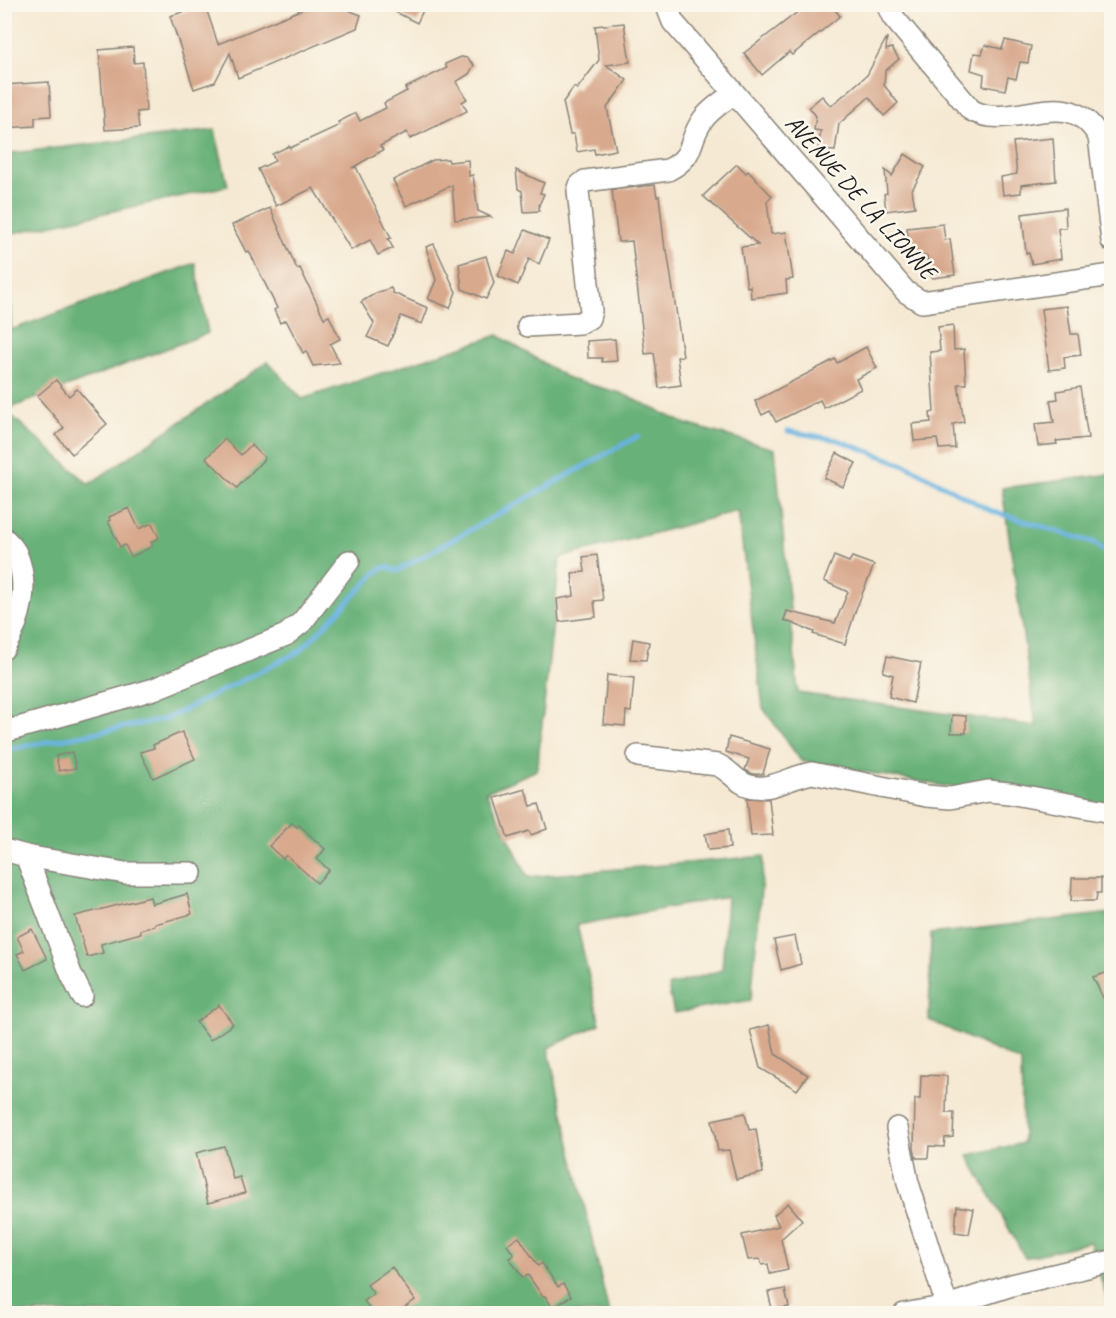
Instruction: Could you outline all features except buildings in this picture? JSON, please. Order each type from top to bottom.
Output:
[{"type":"street","name":"AVENUE DE LA LIONNE","points":[[666,4],[673,22],[906,292],[922,302],[1112,275]]},
{"type":"street","points":[[887,4],[893,17],[971,110],[984,116],[994,116],[1066,110],[1077,114],[1093,126],[1099,137],[1112,241]]},
{"type":"street","points":[[528,326],[580,323],[589,318],[591,311],[578,191],[580,185],[585,181],[668,170],[678,165],[688,155],[703,118],[734,93]]},
{"type":"street","points":[[4,538],[16,552],[24,585],[21,610],[14,633],[4,648]]},
{"type":"street","points":[[4,732],[154,689],[286,635],[302,622],[349,561]]},
{"type":"street","points":[[638,756],[718,765],[728,770],[741,782],[751,786],[764,787],[812,773],[926,796],[950,798],[988,791],[1112,812]]},
{"type":"street","points":[[4,850],[125,873],[190,873]]},
{"type":"street","points":[[26,856],[70,974],[82,996]]},
{"type":"street","points":[[897,1128],[908,1183],[947,1306]]},
{"type":"street","points":[[904,1314],[947,1306],[1012,1285],[1112,1261]]},
{"type":"green space","points":[[215,130],[228,186],[9,234],[11,330],[195,263],[208,333],[5,410],[89,484],[268,362],[302,399],[498,335],[569,379],[621,393],[686,424],[775,449],[798,693],[1036,726],[1002,488],[1111,474],[1111,815],[801,761],[763,708],[738,511],[560,558],[537,770],[486,792],[528,877],[764,856],[751,1000],[674,1013],[668,986],[722,970],[727,897],[577,925],[600,1024],[548,1048],[609,1313],[5,1313],[4,154]]},
{"type":"green space","points":[[1111,913],[1111,1313],[1090,1242],[1025,1258],[968,1155],[1023,1143],[1021,1062],[929,1020],[931,934]]},
{"type":"waterway","points":[[788,431],[838,440],[908,466],[989,510],[1095,543],[1112,558]]},
{"type":"waterway","points":[[4,750],[166,719],[300,651],[380,569],[388,567],[397,571],[638,436]]}]
